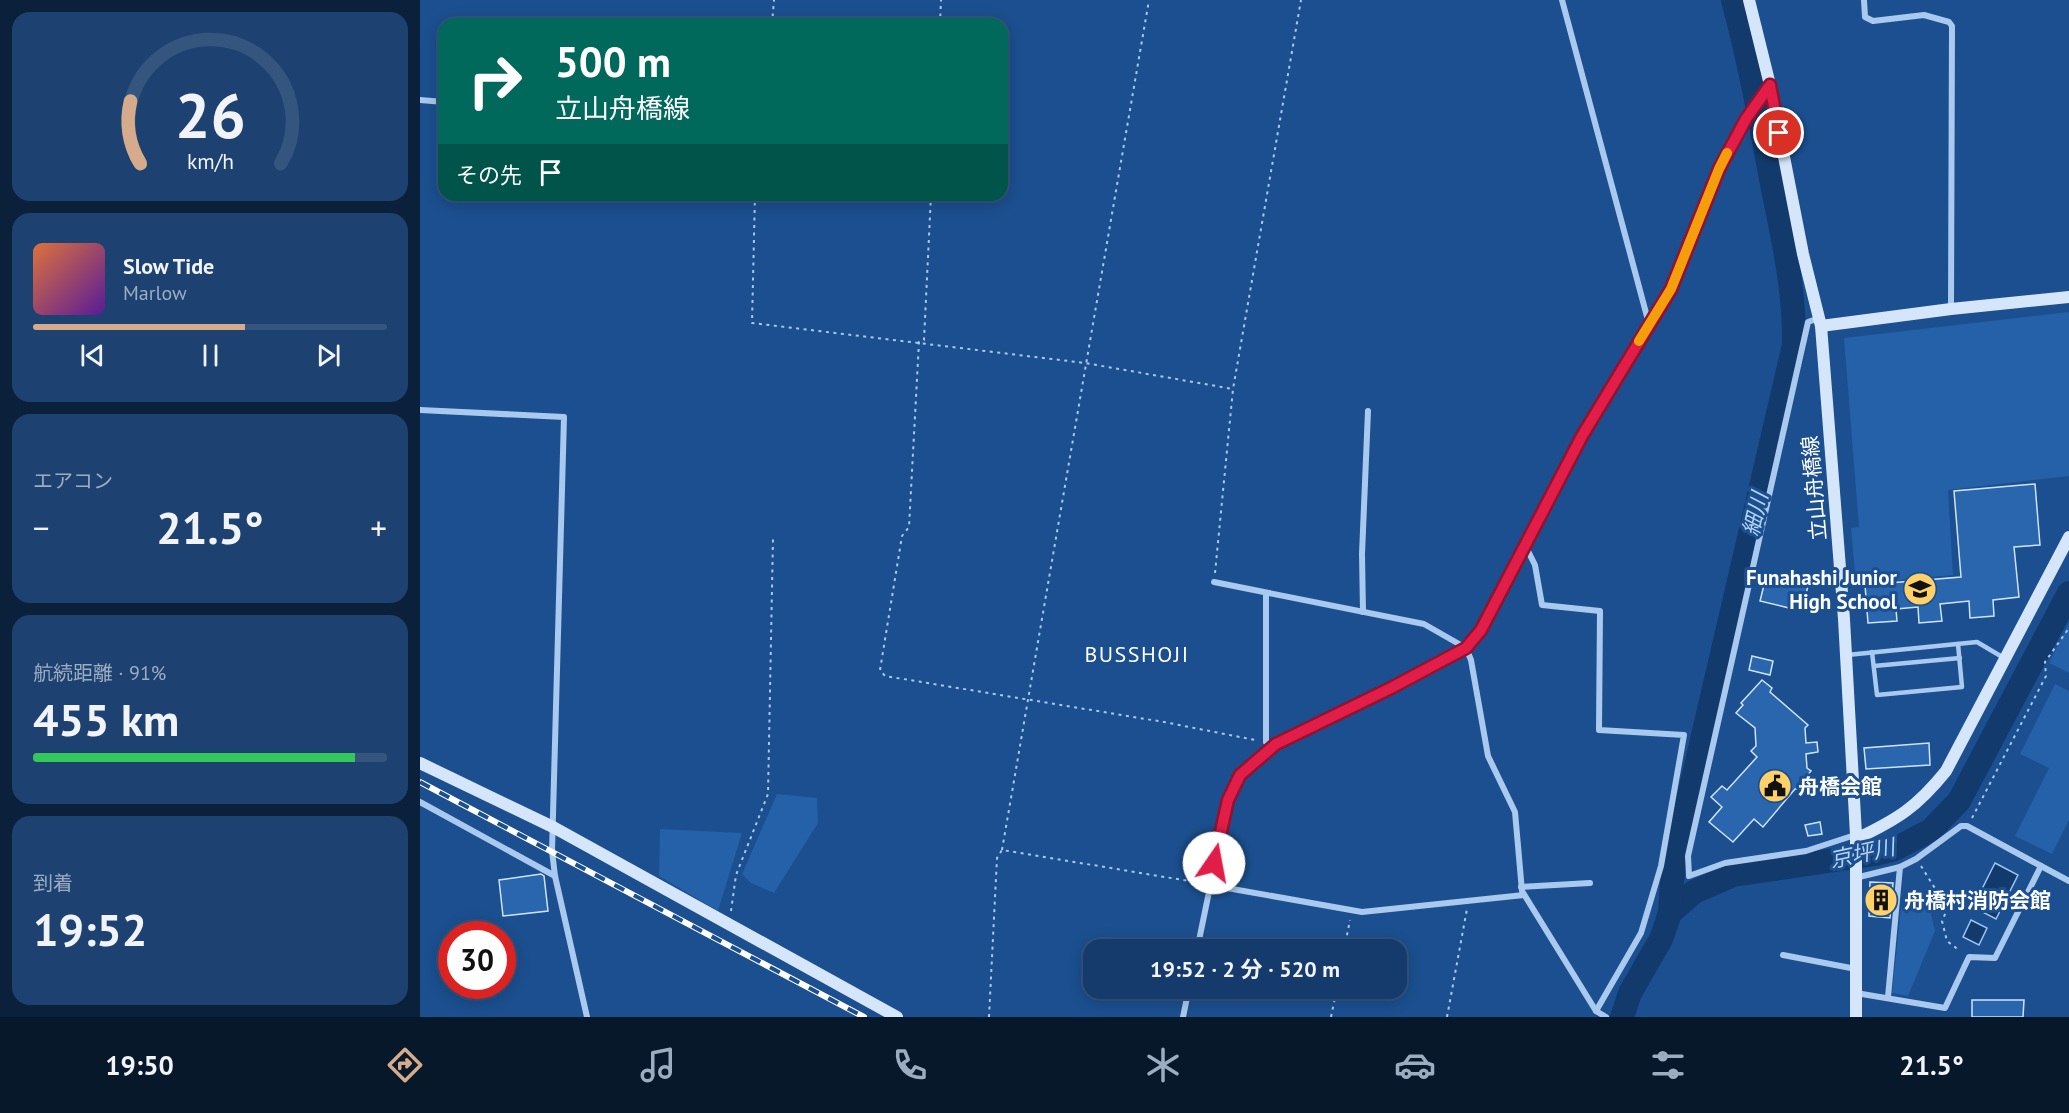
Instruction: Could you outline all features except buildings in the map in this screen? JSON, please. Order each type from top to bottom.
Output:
[{"type":"street","points":[[1562,0],[1649,324]]},
{"type":"street","name":"立山舟橋線","points":[[1749,0],[1770,85],[1803,254],[1820,322],[1846,655],[1856,837],[1856,1017]]},
{"type":"street","points":[[1864,0],[1865,17],[1872,21],[1924,15],[1949,22],[1952,26],[1951,309]]},
{"type":"street","points":[[1199,939],[1228,800],[1240,775],[1276,744],[1391,688],[1466,648],[1481,630],[1582,436],[1671,289],[1719,169],[1746,119],[1770,85]]},
{"type":"street","points":[[420,100],[438,102]]},
{"type":"street","points":[[2069,297],[1808,322],[1688,856],[1689,876],[1725,863],[1806,851],[1856,837],[1889,823],[1924,798],[1946,771],[2069,537]]},
{"type":"street","points":[[420,410],[564,417],[552,851],[555,876],[587,1017]]},
{"type":"street","points":[[1363,612],[1362,554],[1368,411]]},
{"type":"street","points":[[1525,545],[1535,566],[1542,605],[1600,611],[1599,730],[1684,735],[1661,866],[1641,933],[1596,1011]]},
{"type":"street","points":[[1214,582],[1424,624],[1466,648],[1471,660],[1488,756],[1515,813],[1521,887],[1524,895],[1596,1011],[1605,1017]]},
{"type":"street","points":[[1266,593],[1266,742]]},
{"type":"street","points":[[420,764],[553,827],[897,1017]]},
{"type":"street","points":[[420,802],[555,876]]},
{"type":"street","points":[[1855,878],[1900,867],[1916,859],[1961,826],[1967,826],[2069,881]]},
{"type":"street","points":[[1856,993],[1945,1008],[1970,957],[1995,958],[2041,866]]},
{"type":"street","points":[[1888,997],[1900,867]]},
{"type":"street","points":[[1521,887],[1590,883]]},
{"type":"street","points":[[1210,885],[1362,912],[1524,895]]},
{"type":"street","points":[[1783,955],[1856,969]]},
{"type":"street","points":[[1183,1017],[1187,999]]},
{"type":"lane","points":[[1846,655],[1977,642],[2004,658]]},
{"type":"lane","points":[[1872,652],[1877,695],[1962,687],[1958,644]]},
{"type":"lane","points":[[1874,666],[1960,658]]},
{"type":"path","points":[[772,18],[774,0]]},
{"type":"path","points":[[940,18],[941,0]]},
{"type":"path","points":[[989,1017],[997,858],[1002,850],[1149,0]]},
{"type":"path","points":[[1214,582],[1233,389],[1301,0]]},
{"type":"path","points":[[755,201],[752,323],[1085,363],[1233,389]]},
{"type":"path","points":[[919,342],[924,340],[931,201]]},
{"type":"path","points":[[919,342],[909,527],[902,536],[880,670],[885,676],[1266,742]]},
{"type":"path","points":[[729,926],[735,875],[768,794],[773,537]]},
{"type":"path","points":[[1967,826],[2046,676],[2045,662],[2069,628]]},
{"type":"path","points":[[1002,850],[1210,885]]},
{"type":"path","points":[[1916,859],[1941,898],[1950,903],[1942,921],[1947,941],[1970,957]]},
{"type":"path","points":[[1447,1017],[1469,901]]},
{"type":"path","points":[[1346,939],[1352,911]]},
{"type":"path","points":[[1331,1017],[1335,999]]},
{"type":"shaded area","points":[[2069,312],[2069,476],[1948,490],[1953,575],[1856,584],[1851,528],[1859,527],[1844,338]]},
{"type":"shaded area","points":[[2069,623],[2069,673],[2049,663]]},
{"type":"shaded area","points":[[2055,684],[2069,691],[2069,820],[2052,854],[2015,836],[2049,768],[2020,754]]},
{"type":"shaded area","points":[[777,794],[817,798],[818,823],[774,893],[751,883],[742,874]]},
{"type":"shaded area","points":[[660,829],[742,833],[718,911],[659,876]]},
{"type":"shaded area","points":[[1995,863],[2018,875],[1996,919],[1973,907]]},
{"type":"shaded area","points":[[1901,908],[1930,910],[1935,931],[1908,996],[1892,993]]},
{"type":"shaded area","points":[[1971,920],[1987,928],[1979,945],[1963,937]]},
{"type":"waterway","name":"細川","points":[[1622,1017],[1630,993],[1661,939],[1670,913],[1672,880],[1688,800],[1794,345],[1790,282],[1783,241],[1754,89],[1733,0]]},
{"type":"waterway","name":"京坪川","points":[[1670,913],[1694,892],[1733,875],[1875,854],[1895,849],[1931,830],[1959,801],[2069,593]]},
{"type":"railway","points":[[420,782],[864,1017]]},
{"type":"slow traffic","points":[[1639,341],[1671,289],[1727,153]]},
{"type":"place","name":"Funahashi Junior High School","points":[[1920,589]]},
{"type":"place","name":"舟橋会館","points":[[1775,786]]},
{"type":"place","name":"舟橋村消防会館","points":[[1881,900]]},
{"type":"district","name":"BUSSHOJI","points":[[1137,654]]},
{"type":"route","points":[[1214,863],[1228,800],[1240,775],[1276,744],[1391,688],[1466,648],[1481,630],[1582,436],[1671,289],[1719,169],[1746,119],[1770,85],[1779,133]]}]
